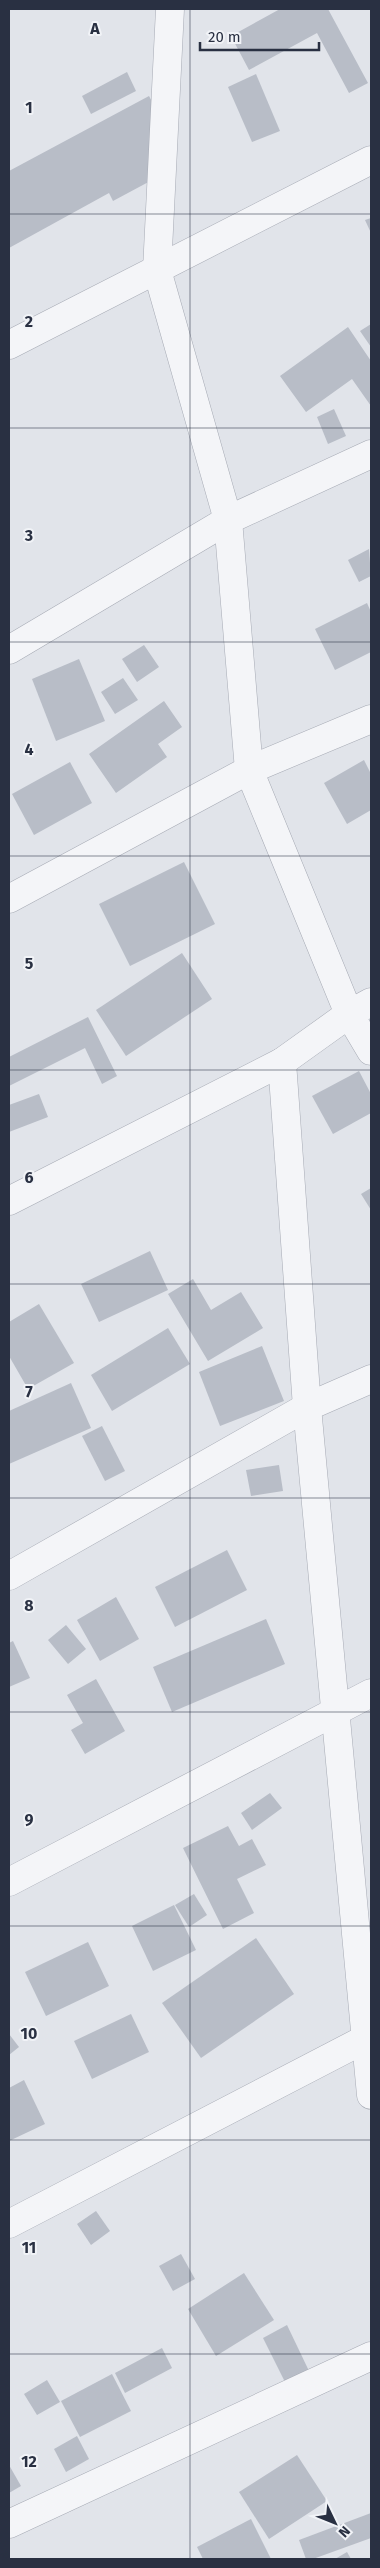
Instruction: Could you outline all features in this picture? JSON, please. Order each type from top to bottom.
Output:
[{"type":"street","points":[[170,9],[157,270],[228,520],[249,770],[360,1008],[371,1051]]},
{"type":"street","points":[[9,345],[371,160]]},
{"type":"street","points":[[9,650],[228,520],[371,454]]},
{"type":"street","points":[[9,899],[249,770],[371,719]]},
{"type":"street","points":[[9,1201],[282,1062],[360,1008]]},
{"type":"street","points":[[282,1062],[307,1406],[368,2038],[371,2095]]},
{"type":"street","points":[[9,1576],[307,1406],[371,1379]]},
{"type":"street","points":[[9,1882],[371,1693]]},
{"type":"street","points":[[9,2224],[368,2038]]},
{"type":"street","points":[[9,2524],[371,2356]]},
{"type":"building","points":[[280,9],[328,9],[368,83],[349,93],[317,33],[249,70],[231,36]]},
{"type":"building","points":[[127,72],[136,91],[91,114],[82,96]]},
{"type":"building","points":[[256,74],[280,131],[252,142],[228,87]]},
{"type":"building","points":[[149,96],[166,127],[169,171],[113,201],[109,193],[9,248],[9,171]]},
{"type":"building","points":[[371,218],[371,233],[365,220]]},
{"type":"building","points":[[371,324],[371,347],[360,331]]},
{"type":"building","points":[[348,327],[371,361],[371,406],[352,379],[306,412],[280,376]]},
{"type":"building","points":[[334,409],[346,436],[328,444],[317,417]]},
{"type":"building","points":[[369,549],[371,576],[359,582],[348,560]]},
{"type":"building","points":[[367,603],[371,612],[371,652],[335,670],[315,629]]},
{"type":"building","points":[[144,645],[159,667],[137,682],[122,659]]},
{"type":"building","points":[[79,659],[105,721],[56,741],[32,679]]},
{"type":"building","points":[[123,678],[138,700],[115,714],[101,692]]},
{"type":"building","points":[[164,701],[182,727],[158,744],[167,757],[116,793],[89,754]]},
{"type":"building","points":[[364,760],[371,774],[371,810],[347,824],[324,783]]},
{"type":"building","points":[[70,762],[92,803],[34,835],[12,794]]},
{"type":"building","points":[[184,862],[215,924],[130,966],[99,904]]},
{"type":"building","points":[[182,953],[212,999],[126,1056],[96,1010]]},
{"type":"building","points":[[88,1017],[117,1076],[102,1084],[85,1048],[9,1086],[9,1057]]},
{"type":"building","points":[[359,1071],[371,1094],[371,1113],[333,1134],[312,1096]]},
{"type":"building","points":[[39,1094],[48,1117],[9,1132],[9,1105]]},
{"type":"building","points":[[371,1188],[371,1210],[361,1194]]},
{"type":"building","points":[[150,1251],[168,1290],[99,1322],[81,1284]]},
{"type":"building","points":[[193,1279],[211,1310],[241,1292],[263,1328],[208,1361],[168,1294]]},
{"type":"building","points":[[39,1304],[74,1363],[28,1389],[9,1356],[9,1322]]},
{"type":"building","points":[[168,1328],[190,1364],[112,1411],[91,1375]]},
{"type":"building","points":[[262,1346],[284,1401],[220,1426],[199,1372]]},
{"type":"building","points":[[71,1383],[91,1428],[9,1464],[9,1411]]},
{"type":"building","points":[[102,1426],[125,1471],[105,1481],[82,1436]]},
{"type":"building","points":[[279,1465],[283,1491],[251,1496],[246,1470]]},
{"type":"building","points":[[227,1550],[247,1590],[175,1627],[155,1587]]},
{"type":"building","points":[[116,1597],[139,1639],[100,1661],[77,1620]]},
{"type":"building","points":[[266,1619],[285,1664],[172,1712],[153,1667]]},
{"type":"building","points":[[66,1625],[86,1649],[68,1664],[48,1640]]},
{"type":"building","points":[[13,1641],[30,1678],[9,1687],[9,1643]]},
{"type":"building","points":[[96,1679],[125,1731],[85,1754],[71,1730],[83,1723],[67,1695]]},
{"type":"building","points":[[270,1793],[282,1808],[252,1830],[241,1813]]},
{"type":"building","points":[[228,1826],[239,1846],[252,1839],[266,1865],[237,1879],[254,1913],[223,1929],[183,1848]]},
{"type":"building","points":[[194,1894],[207,1915],[189,1927],[175,1905]]},
{"type":"building","points":[[174,1905],[196,1950],[153,1971],[132,1926]]},
{"type":"building","points":[[256,1938],[294,1994],[201,2058],[162,2003]]},
{"type":"building","points":[[88,1942],[109,1986],[46,2016],[25,1972]]},
{"type":"building","points":[[131,2014],[149,2052],[92,2079],[74,2041]]},
{"type":"building","points":[[9,2034],[19,2047],[9,2055]]},
{"type":"building","points":[[24,2080],[45,2124],[9,2141],[9,2088]]},
{"type":"building","points":[[96,2211],[110,2231],[91,2245],[77,2224]]},
{"type":"building","points":[[181,2254],[195,2279],[173,2291],[159,2266]]},
{"type":"building","points":[[244,2273],[274,2320],[216,2356],[188,2309]]},
{"type":"building","points":[[287,2325],[309,2371],[285,2382],[263,2338]]},
{"type":"building","points":[[162,2348],[172,2368],[125,2393],[115,2373]]},
{"type":"building","points":[[112,2374],[131,2411],[80,2437],[61,2401]]},
{"type":"building","points":[[47,2380],[60,2402],[37,2415],[24,2394]]},
{"type":"building","points":[[77,2436],[89,2459],[66,2472],[54,2449]]},
{"type":"building","points":[[297,2455],[327,2501],[269,2539],[239,2492]]},
{"type":"building","points":[[9,2465],[21,2486],[9,2493]]},
{"type":"building","points":[[371,2513],[371,2538],[313,2559],[306,2559],[299,2540]]},
{"type":"building","points":[[251,2519],[271,2559],[203,2559],[197,2547]]},
{"type":"building","points":[[347,2552],[351,2559],[335,2559]]}]
